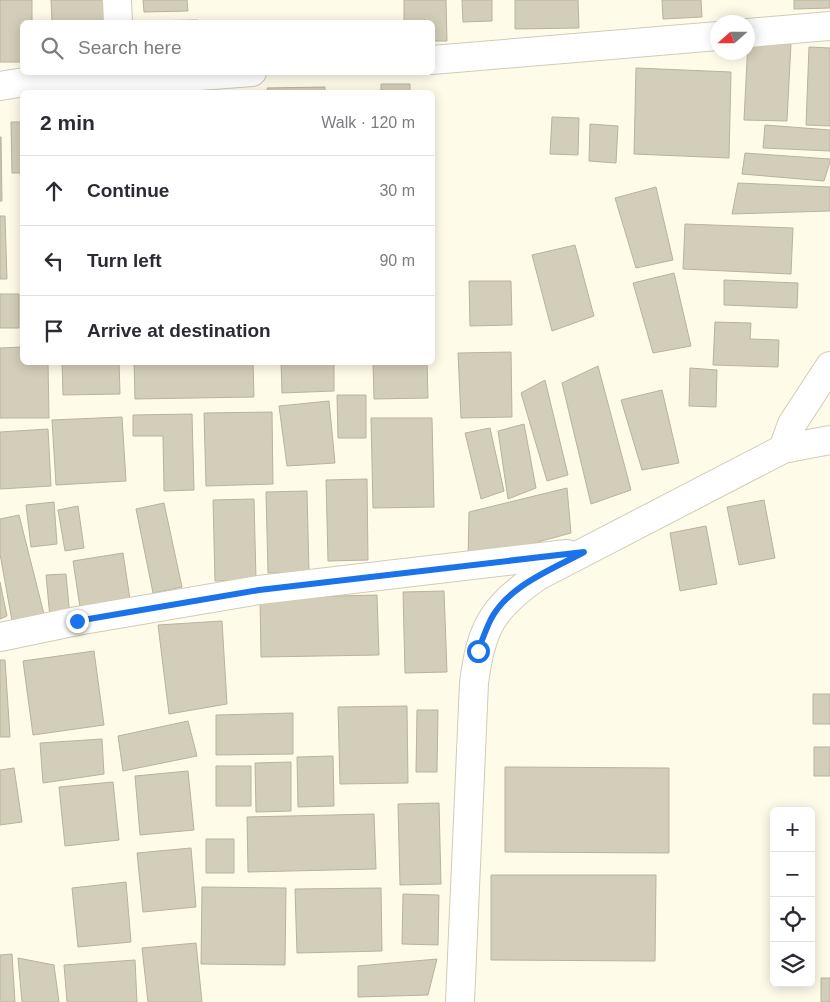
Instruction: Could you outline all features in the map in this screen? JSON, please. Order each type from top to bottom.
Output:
[{"type":"street","points":[[117,0],[118,20]]},
{"type":"street","points":[[755,32],[830,26]]},
{"type":"street","points":[[435,60],[710,37]]},
{"type":"street","points":[[0,86],[56,77],[173,75]]},
{"type":"street","points":[[783,449],[792,424],[830,366]]},
{"type":"street","points":[[460,1002],[474,683],[478,651],[492,617],[512,594],[538,576],[783,449],[830,440]]},
{"type":"street","points":[[0,637],[77,621],[259,590],[584,552]]},
{"type":"building","points":[[0,0],[32,0],[32,20],[20,20],[20,62],[0,62]]},
{"type":"building","points":[[51,0],[105,0],[106,20],[52,20]]},
{"type":"building","points":[[143,0],[187,0],[188,11],[144,12]]},
{"type":"building","points":[[404,0],[446,0],[447,41],[435,41],[435,20],[404,20]]},
{"type":"building","points":[[462,0],[492,0],[492,21],[463,22]]},
{"type":"building","points":[[515,0],[578,0],[579,28],[515,29]]},
{"type":"building","points":[[662,0],[701,0],[702,17],[663,19]]},
{"type":"building","points":[[794,0],[830,0],[830,8],[794,9]]},
{"type":"building","points":[[755,41],[791,43],[787,121],[744,120],[747,60],[755,60]]},
{"type":"building","points":[[809,47],[830,48],[830,126],[806,125]]},
{"type":"building","points":[[636,68],[731,72],[729,158],[634,154]]},
{"type":"building","points":[[381,84],[410,84],[410,90],[381,90]]},
{"type":"building","points":[[325,87],[325,90],[268,90],[267,88]]},
{"type":"building","points":[[552,117],[579,118],[578,155],[550,154]]},
{"type":"building","points":[[11,122],[20,122],[20,173],[12,173]]},
{"type":"building","points":[[590,124],[618,126],[616,163],[589,161]]},
{"type":"building","points":[[765,125],[830,130],[830,151],[763,148]]},
{"type":"building","points":[[1,137],[2,201],[0,201]]},
{"type":"building","points":[[745,153],[830,159],[830,162],[824,181],[742,174]]},
{"type":"building","points":[[738,183],[830,187],[830,211],[732,214]]},
{"type":"building","points":[[656,187],[673,260],[636,268],[615,198]]},
{"type":"building","points":[[0,216],[5,216],[7,279],[0,279]]},
{"type":"building","points":[[685,224],[793,228],[791,274],[683,269]]},
{"type":"building","points":[[575,245],[594,316],[552,331],[532,255]]},
{"type":"building","points":[[674,273],[691,346],[653,353],[633,283]]},
{"type":"building","points":[[724,280],[798,283],[797,308],[724,305]]},
{"type":"building","points":[[469,281],[511,281],[512,325],[470,326]]},
{"type":"building","points":[[0,294],[19,294],[19,328],[0,328]]},
{"type":"building","points":[[715,322],[751,323],[750,339],[779,340],[778,367],[713,365]]},
{"type":"building","points":[[20,347],[20,365],[48,365],[49,418],[0,418],[0,348]]},
{"type":"building","points":[[511,352],[512,417],[461,418],[458,353]]},
{"type":"building","points":[[62,365],[119,365],[120,394],[63,395]]},
{"type":"building","points":[[134,365],[253,365],[254,397],[135,399]]},
{"type":"building","points":[[281,365],[334,365],[334,391],[282,393]]},
{"type":"building","points":[[373,365],[427,365],[428,398],[374,399]]},
{"type":"building","points":[[598,366],[631,490],[591,504],[562,383]]},
{"type":"building","points":[[690,368],[717,370],[716,407],[689,406]]},
{"type":"building","points":[[545,380],[568,475],[547,481],[521,393]]},
{"type":"building","points":[[662,390],[679,463],[642,470],[621,400]]},
{"type":"building","points":[[337,395],[366,395],[366,438],[338,438]]},
{"type":"building","points":[[329,401],[335,463],[287,466],[279,406]]},
{"type":"building","points":[[272,412],[273,484],[206,486],[204,413]]},
{"type":"building","points":[[192,414],[194,490],[164,491],[163,436],[133,436],[133,415]]},
{"type":"building","points":[[122,417],[126,481],[56,485],[52,420]]},
{"type":"building","points":[[371,418],[432,418],[434,507],[373,508]]},
{"type":"building","points":[[524,424],[536,488],[508,499],[498,431]]},
{"type":"building","points":[[490,428],[504,491],[481,499],[465,433]]},
{"type":"building","points":[[48,429],[51,486],[0,489],[0,432]]},
{"type":"building","points":[[367,479],[368,560],[328,561],[326,480]]},
{"type":"building","points":[[567,488],[571,533],[468,561],[469,512]]},
{"type":"building","points":[[307,491],[309,572],[268,573],[266,492]]},
{"type":"building","points":[[254,499],[256,580],[215,581],[213,500]]},
{"type":"building","points":[[764,500],[775,558],[739,565],[727,507]]},
{"type":"building","points":[[54,502],[57,544],[31,547],[26,505]]},
{"type":"building","points":[[164,503],[182,587],[153,593],[136,509]]},
{"type":"building","points":[[78,506],[84,548],[65,551],[58,510]]},
{"type":"building","points":[[19,515],[44,614],[12,621],[0,554],[0,519]]},
{"type":"building","points":[[706,526],[717,584],[680,591],[670,533]]},
{"type":"building","points":[[123,553],[131,606],[81,614],[73,561]]},
{"type":"building","points":[[66,574],[70,617],[50,618],[46,575]]},
{"type":"building","points":[[0,582],[7,616],[0,619]]},
{"type":"building","points":[[444,591],[447,672],[405,673],[403,592]]},
{"type":"building","points":[[377,595],[379,655],[261,657],[260,598]]},
{"type":"building","points":[[222,621],[227,704],[169,714],[158,625]]},
{"type":"building","points":[[94,651],[104,725],[33,735],[23,661]]},
{"type":"building","points":[[0,660],[5,660],[10,737],[0,737]]},
{"type":"building","points":[[813,694],[830,694],[830,724],[813,724]]},
{"type":"building","points":[[407,706],[408,783],[340,784],[338,707]]},
{"type":"building","points":[[417,710],[438,710],[437,772],[416,772]]},
{"type":"building","points":[[293,713],[293,754],[216,755],[216,715]]},
{"type":"building","points":[[188,721],[197,756],[123,771],[118,736]]},
{"type":"building","points":[[102,739],[104,774],[43,783],[40,743]]},
{"type":"building","points":[[814,747],[830,747],[830,776],[814,776]]},
{"type":"building","points":[[333,756],[334,806],[298,807],[297,757]]},
{"type":"building","points":[[291,762],[291,811],[256,812],[255,763]]},
{"type":"building","points":[[216,766],[251,766],[251,806],[216,806]]},
{"type":"building","points":[[505,767],[669,768],[669,853],[505,852]]},
{"type":"building","points":[[14,768],[22,822],[0,825],[0,770]]},
{"type":"building","points":[[188,771],[194,830],[140,835],[135,776]]},
{"type":"building","points":[[113,782],[119,840],[65,846],[59,787]]},
{"type":"building","points":[[439,803],[441,884],[400,885],[398,804]]},
{"type":"building","points":[[374,814],[376,869],[248,872],[247,817]]},
{"type":"building","points":[[206,839],[234,839],[234,873],[206,873]]},
{"type":"building","points":[[191,848],[196,907],[143,912],[137,853]]},
{"type":"building","points":[[491,875],[656,875],[655,961],[491,960]]},
{"type":"building","points":[[126,882],[131,942],[78,947],[72,888]]},
{"type":"building","points":[[202,887],[286,888],[285,965],[201,964]]},
{"type":"building","points":[[381,888],[382,951],[297,953],[295,889]]},
{"type":"building","points":[[403,894],[439,895],[438,945],[402,944]]},
{"type":"building","points":[[196,943],[202,1002],[148,1002],[142,948]]},
{"type":"building","points":[[12,954],[15,1002],[0,1002],[0,955]]},
{"type":"building","points":[[18,958],[54,965],[59,1002],[22,1002]]},
{"type":"building","points":[[437,959],[428,995],[358,997],[358,966]]},
{"type":"building","points":[[135,960],[137,1002],[67,1002],[64,965]]},
{"type":"building","points":[[821,978],[830,978],[830,1002],[821,1002]]},
{"type":"route","points":[[77,621],[259,590],[584,552],[538,576],[512,594],[492,617],[478,651]]}]
